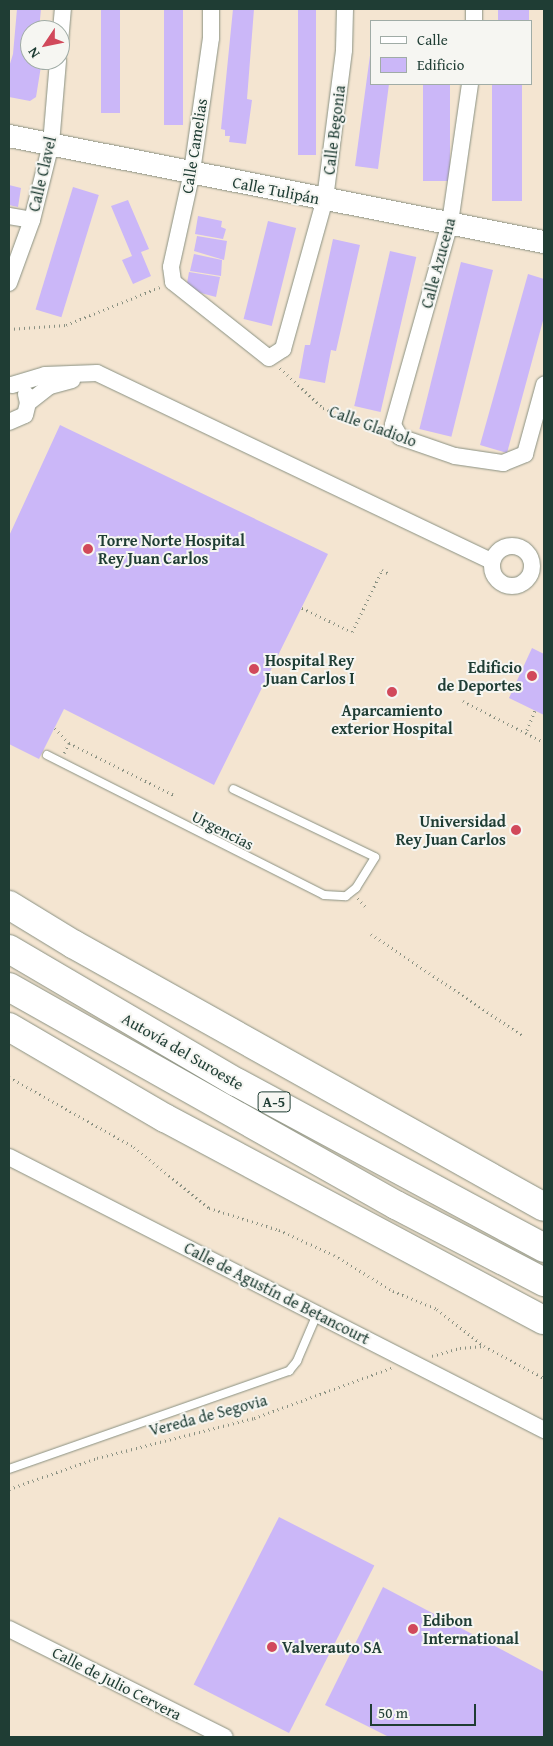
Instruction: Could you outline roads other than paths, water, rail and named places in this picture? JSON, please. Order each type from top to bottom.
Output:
[{"type":"highway","points":[[9,905],[81,949],[544,1207]]},
{"type":"highway","name":"Autovía del Suroeste","points":[[9,949],[236,1082],[544,1248]]},
{"type":"highway","name":"Autovía del Suroeste","points":[[9,987],[396,1205],[544,1282]]},
{"type":"highway","points":[[9,1027],[165,1118],[544,1320]]},
{"type":"street","name":"Calle Camelias","points":[[211,9],[210,38],[192,172],[172,267],[173,282],[269,358]]},
{"type":"street","name":"Calle Begonia","points":[[269,358],[283,349],[325,199],[344,50],[345,9]]},
{"type":"street","name":"Calle Clavel","points":[[9,283],[32,220],[51,144],[57,70]]},
{"type":"street","name":"Calle Azucena","points":[[400,437],[393,424],[450,223],[470,85]]},
{"type":"street","name":"Calle Tulipán","points":[[9,136],[544,242]]},
{"type":"street","points":[[9,216],[32,220]]},
{"type":"street","points":[[9,422],[22,418],[28,403],[50,386],[97,373]]},
{"type":"street","points":[[10,385],[45,375],[97,373],[492,561]]},
{"type":"street","points":[[10,385],[24,391],[28,403]]},
{"type":"street","name":"Calle Gladiolo","points":[[400,437],[455,456],[503,463],[525,454],[544,386]]},
{"type":"street","name":"Calle de Agustín de Betancourt","points":[[9,1157],[316,1314],[412,1360],[544,1430]]},
{"type":"street","name":"Calle de Julio Cervera","points":[[9,1629],[194,1730],[225,1737]]},
{"type":"lane","name":"Urgencias","points":[[46,755],[324,896],[339,897],[352,892],[375,857],[233,789]]},
{"type":"lane","name":"Vereda de Segovia","points":[[9,1470],[289,1371],[297,1361],[316,1314]]},
{"type":"place","name":"Torre Norte Hospital Rey Juan Carlos","points":[[88,549]]},
{"type":"place","name":"Hospital Rey Juan Carlos I","points":[[254,669]]},
{"type":"place","name":"Edificio de Deportes","points":[[532,676]]},
{"type":"place","name":"Aparcamiento exterior Hospital","points":[[392,692]]},
{"type":"place","name":"Universidad Rey Juan Carlos","points":[[516,830]]},
{"type":"place","name":"Edibon International","points":[[413,1629]]},
{"type":"place","name":"Valverauto SA","points":[[272,1647]]}]
